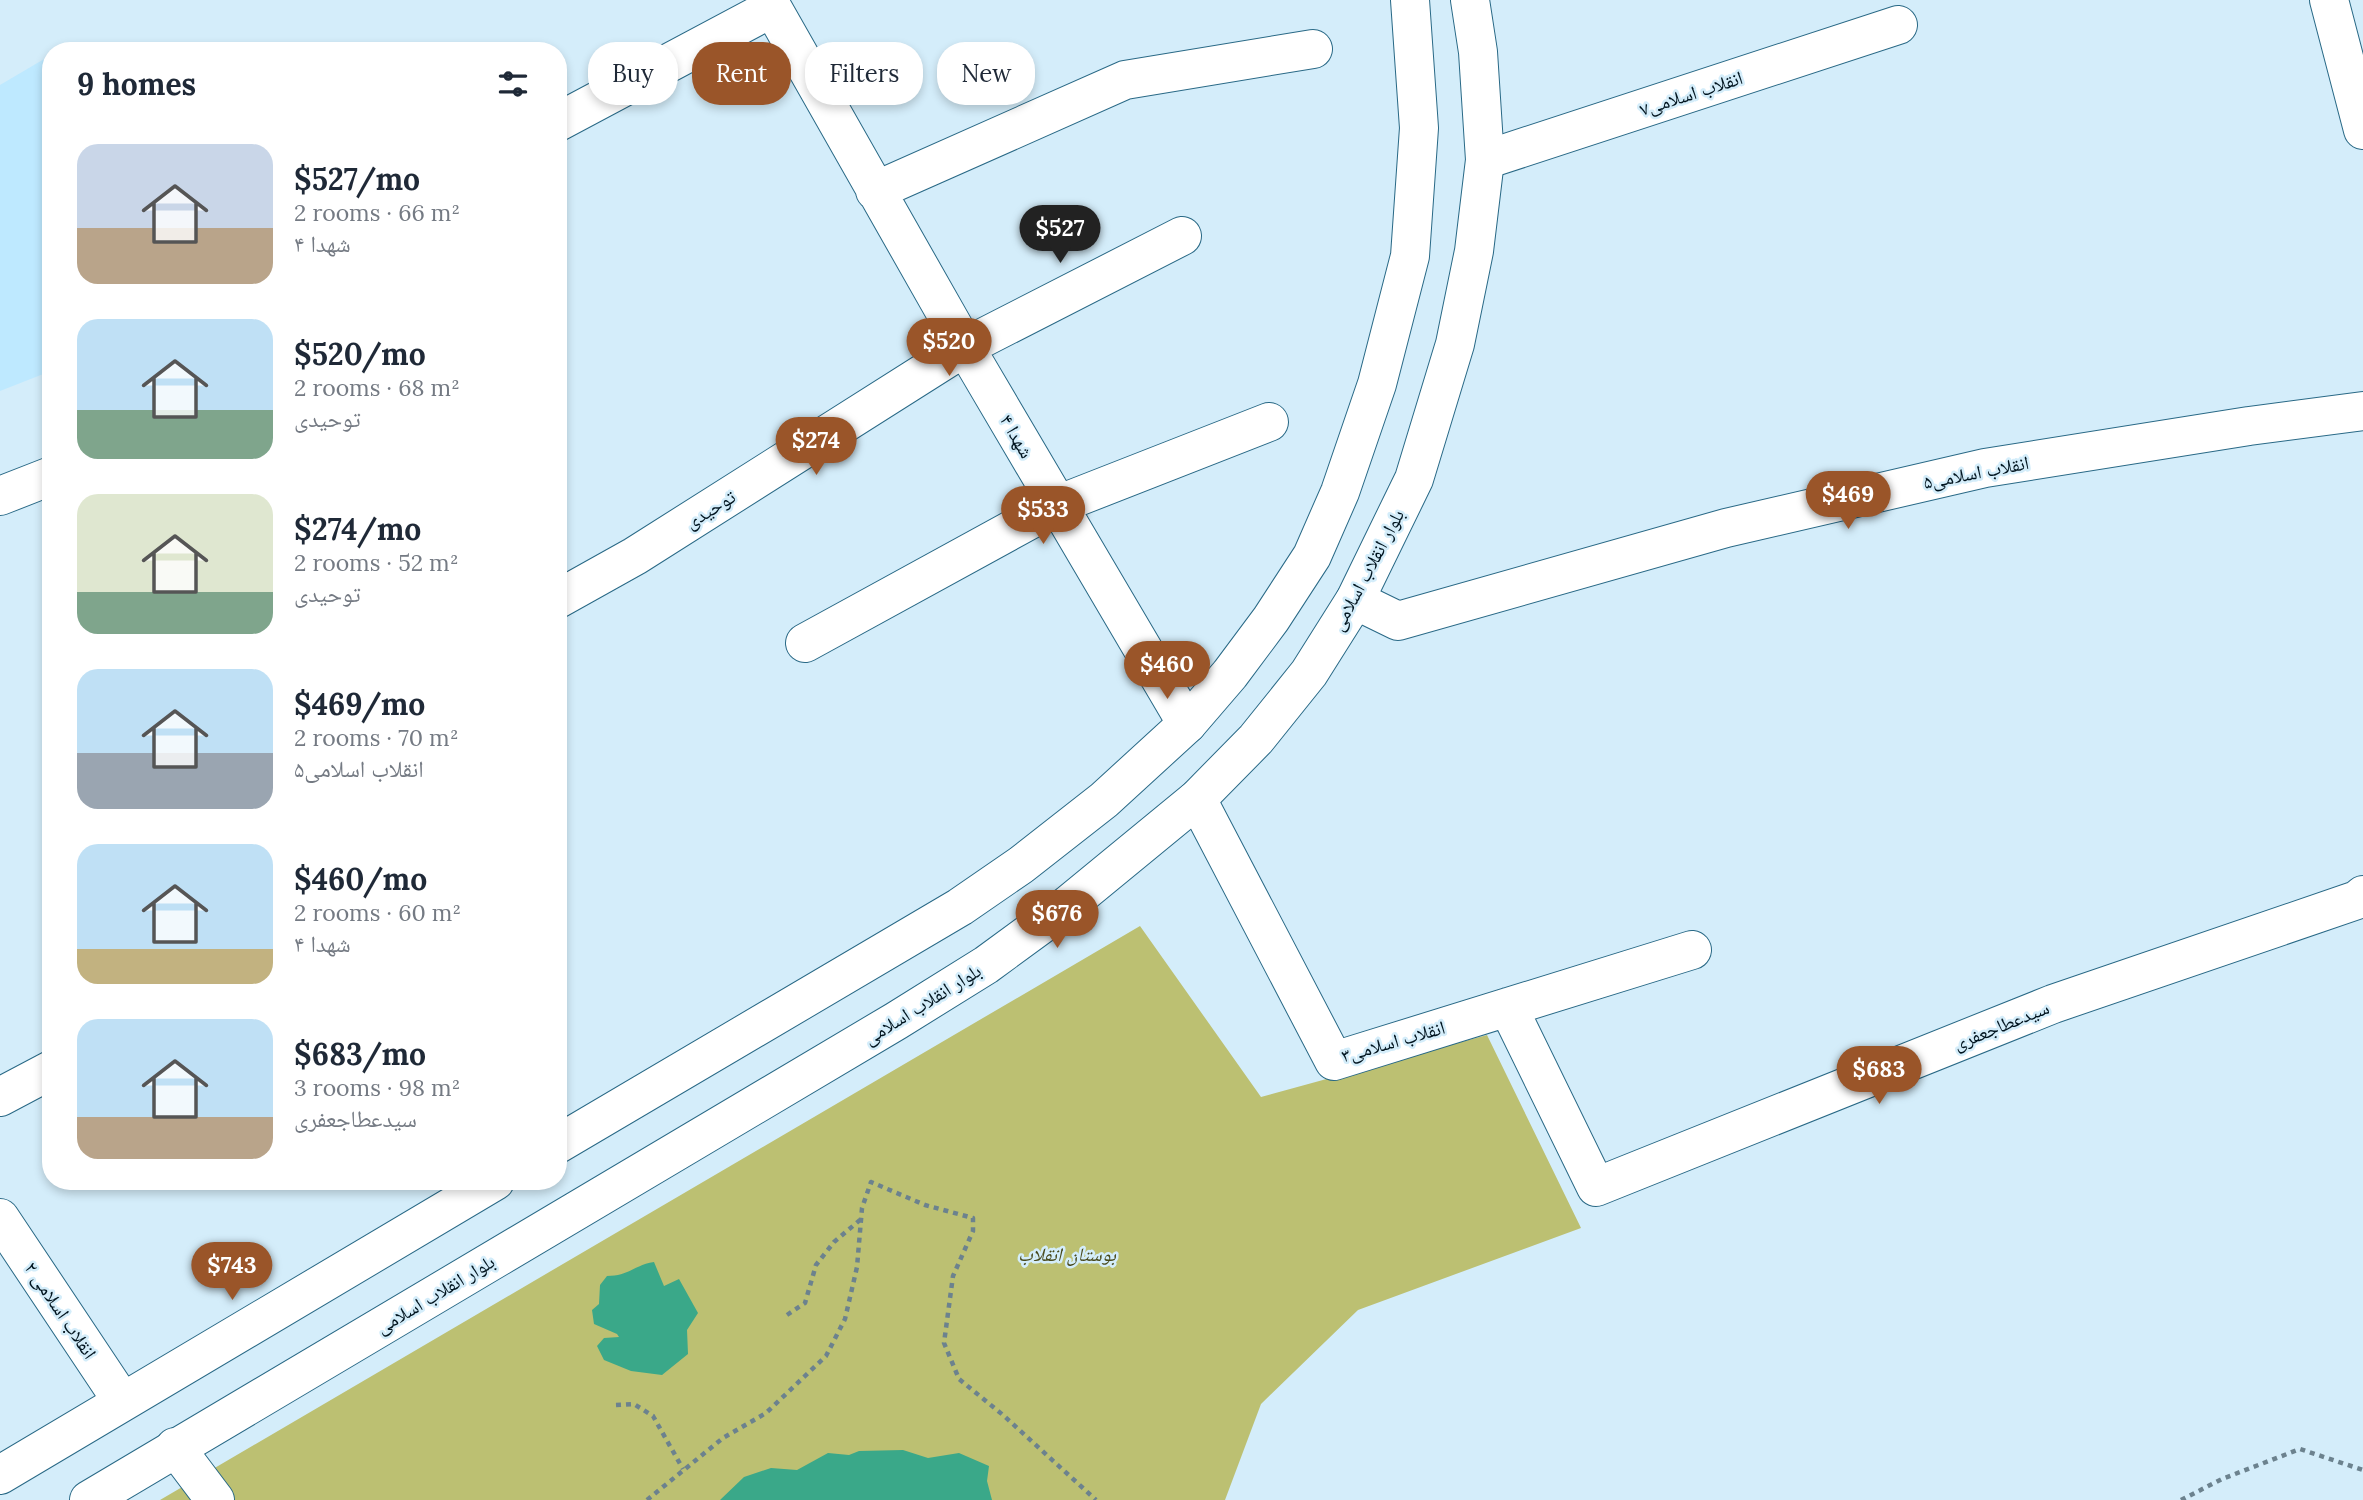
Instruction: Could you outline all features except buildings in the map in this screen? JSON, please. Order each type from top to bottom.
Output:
[{"type":"street","points":[[567,1139],[960,907],[1021,865],[1104,800],[1187,723],[1230,674],[1271,619],[1312,556],[1340,492],[1377,384],[1410,256],[1419,128],[1410,0]]},
{"type":"street","name":"بلوار انقلاب اسلامی","points":[[89,1500],[986,965],[1077,897],[1197,799],[1256,739],[1309,673],[1355,600],[1414,479],[1455,344],[1474,251],[1485,160],[1478,52],[1470,0]]},
{"type":"street","points":[[2329,0],[2363,130]]},
{"type":"street","points":[[567,117],[770,4]]},
{"type":"street","name":"شهدا ۴","points":[[770,4],[965,347],[1187,723]]},
{"type":"street","name":"انقلاب اسلامی۷","points":[[1485,160],[1898,25]]},
{"type":"street","points":[[875,191],[1125,80],[1313,49]]},
{"type":"street","name":"توحیدی","points":[[567,594],[635,556],[965,347],[1182,236]]},
{"type":"street","name":"انقلاب اسلامی۵","points":[[1355,600],[1398,621],[1726,528],[1985,468],[2249,426],[2363,411]]},
{"type":"street","points":[[805,643],[1057,505],[1269,422]]},
{"type":"street","points":[[0,496],[42,480]]},
{"type":"street","name":"انقلاب اسلامی۳","points":[[1197,799],[1335,1060],[1692,950]]},
{"type":"street","name":"سیدعطاجعفری","points":[[1508,1007],[1596,1187],[2053,1004],[2357,900],[2363,895]]},
{"type":"street","points":[[0,1097],[42,1075]]},
{"type":"street","points":[[0,1475],[480,1190]]},
{"type":"street","name":"انقلاب اسلامی ۲","points":[[0,1218],[121,1401]]},
{"type":"street","points":[[175,1447],[215,1500]]},
{"type":"path","points":[[647,1500],[723,1438],[766,1413],[827,1356],[845,1319],[857,1267],[865,1196],[871,1182],[925,1205],[973,1218],[973,1231],[953,1276],[944,1343],[959,1379],[1003,1415],[1096,1500]]},
{"type":"path","points":[[787,1315],[805,1303],[816,1265],[834,1242],[861,1220]]},
{"type":"path","points":[[616,1405],[634,1404],[653,1416],[683,1469]]},
{"type":"path","points":[[2181,1500],[2222,1479],[2301,1449],[2363,1470]]},
{"type":"shaded area","points":[[42,60],[42,375],[0,391],[0,85]]},
{"type":"shaded area","points":[[654,1262],[664,1286],[679,1279],[698,1313],[687,1330],[688,1354],[662,1375],[631,1371],[604,1360],[597,1346],[604,1338],[619,1337],[594,1324],[592,1310],[599,1304],[600,1285],[607,1276]]},
{"type":"shaded area","points":[[903,1450],[928,1458],[959,1453],[989,1466],[987,1481],[992,1500],[720,1500],[744,1477],[771,1468],[797,1470],[828,1453],[849,1455],[859,1451]]},
{"type":"green space","name":"بوستان انقلاب","points":[[1140,926],[1261,1097],[1487,1035],[1581,1228],[1358,1310],[1261,1404],[1225,1500],[160,1500]]}]
